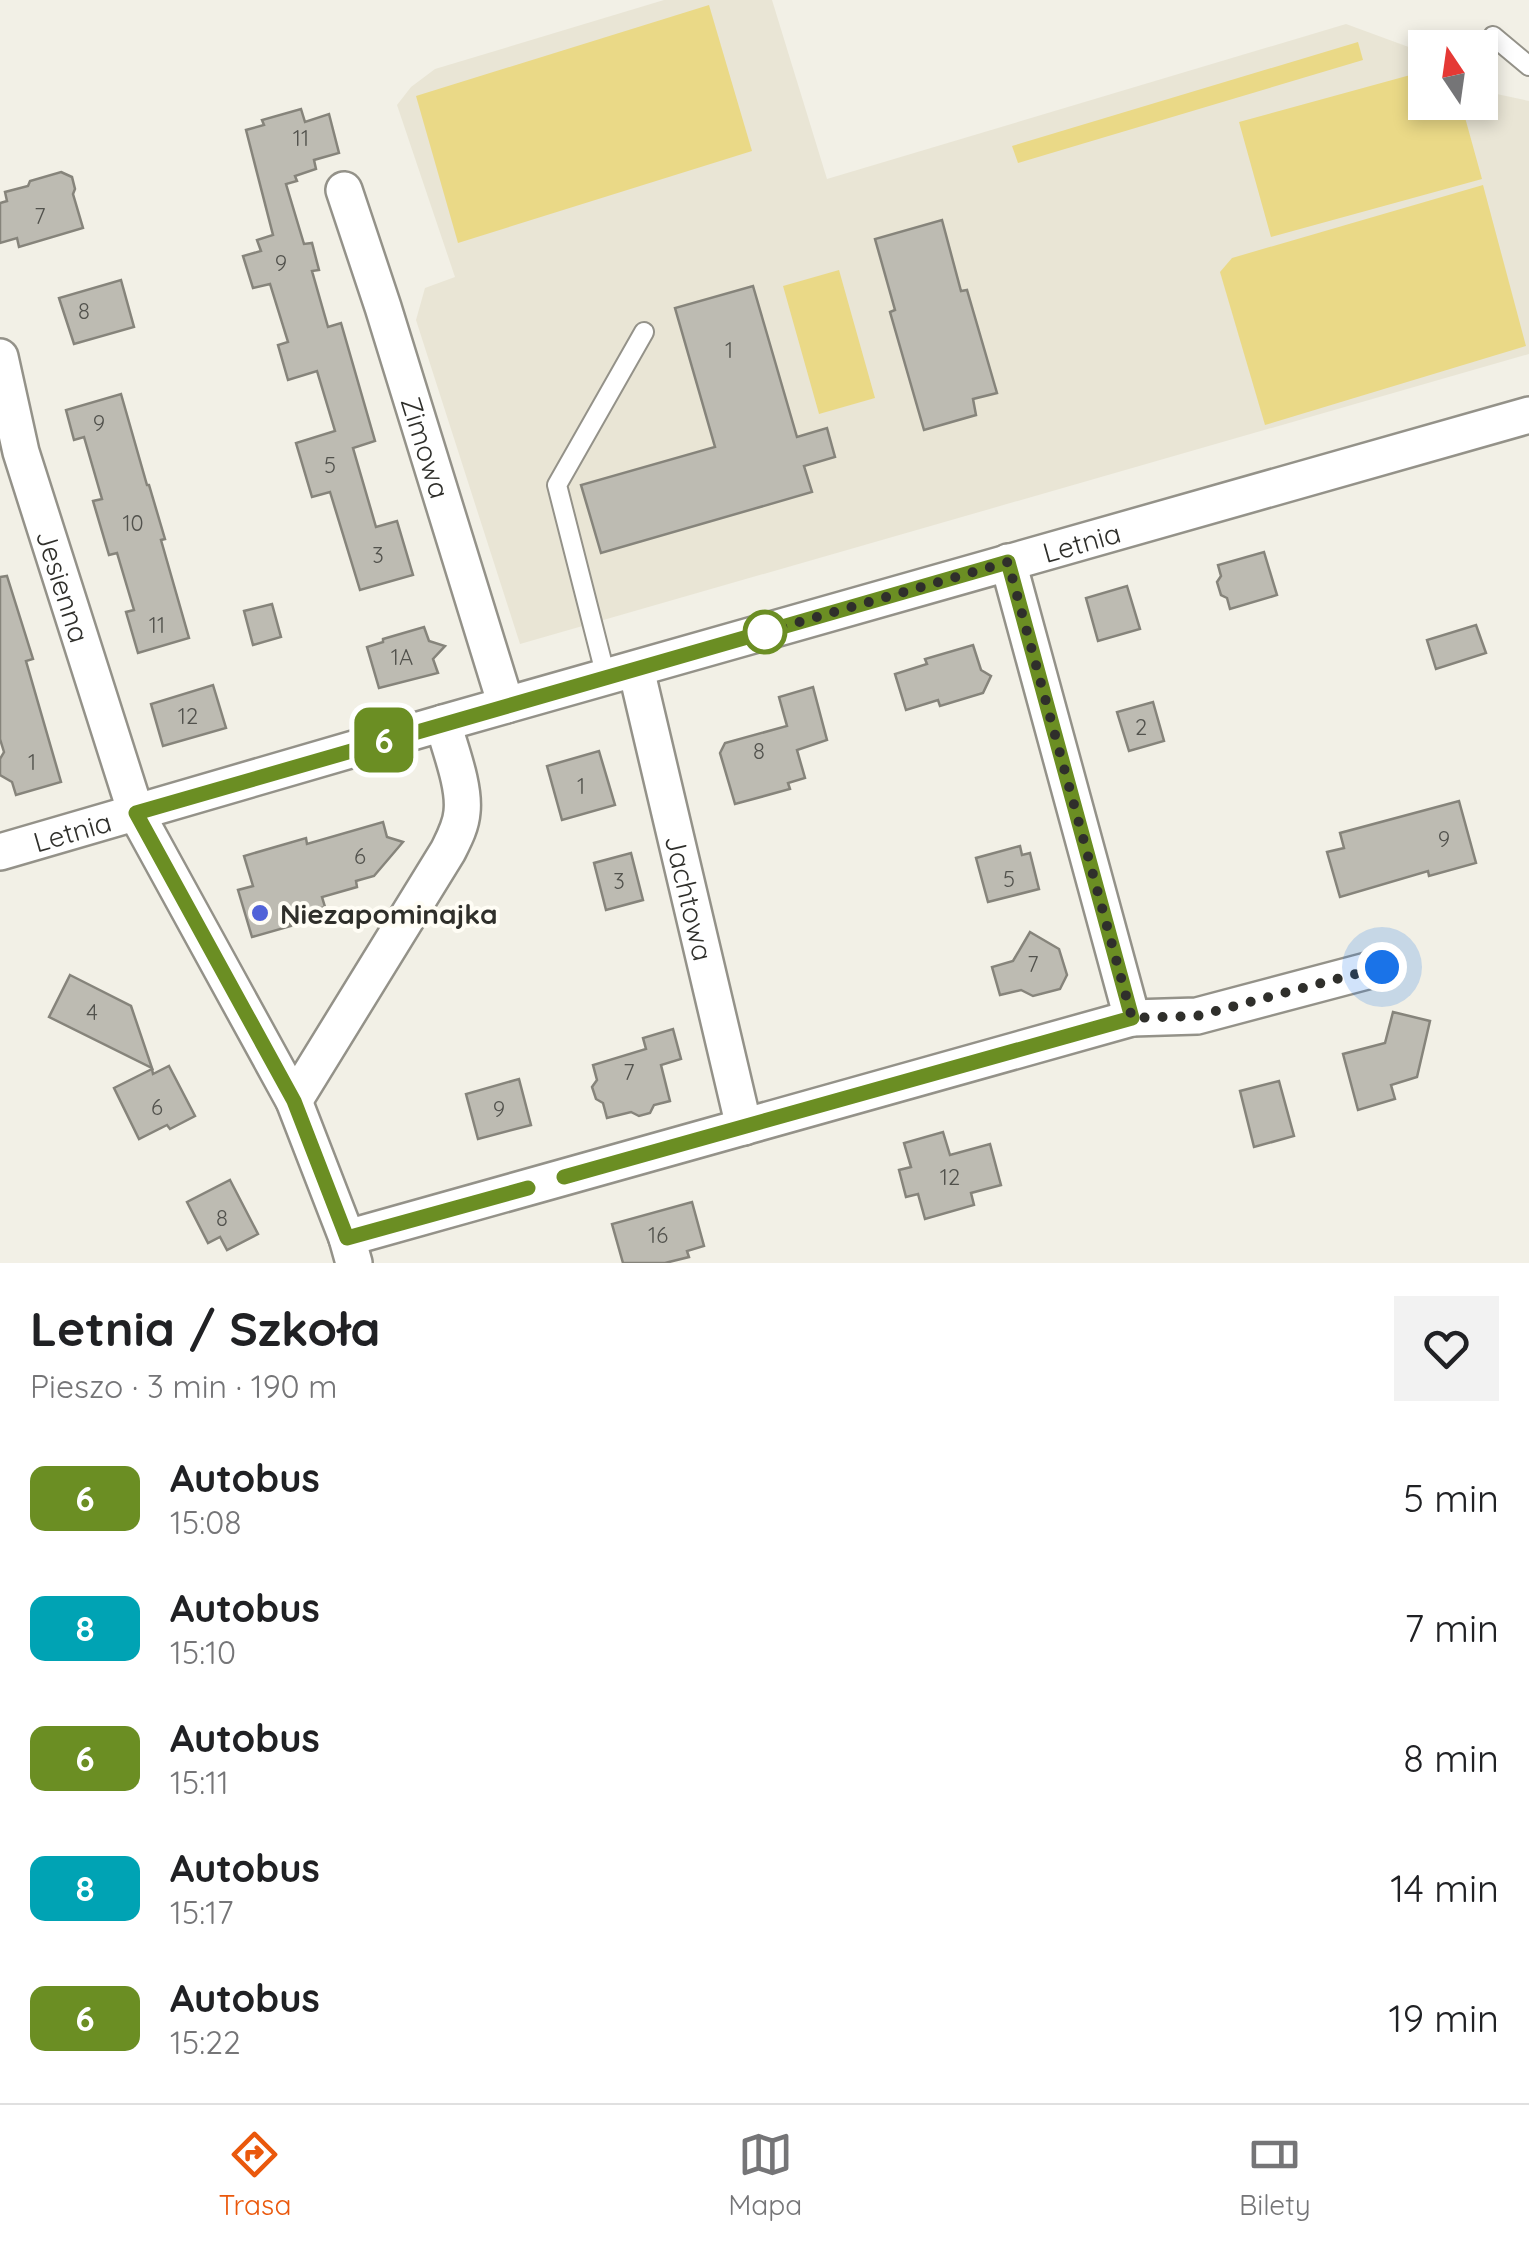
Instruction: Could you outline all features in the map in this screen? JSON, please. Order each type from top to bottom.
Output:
[{"type":"street","name":"Zimowa","points":[[344,190],[506,705]]},
{"type":"street","name":"Jesienna","points":[[0,358],[22,452],[136,813],[294,1101],[351,1250]]},
{"type":"street","name":"Letnia","points":[[0,852],[1529,414]]},
{"type":"street","points":[[1008,562],[1132,1018]]},
{"type":"street","name":"Jachtowa","points":[[621,673],[744,1127]]},
{"type":"street","points":[[294,1101],[458,831],[461,792],[442,723]]},
{"type":"street","points":[[351,1250],[744,1127],[1132,1018],[1197,1016],[1382,967]]},
{"type":"lane","points":[[1498,40],[1529,66]]},
{"type":"lane","points":[[621,673],[556,485],[644,332]]},
{"type":"shaded area","points":[[664,0],[772,0],[827,179],[1346,24],[1408,47],[1408,120],[1498,120],[1498,94],[1529,101],[1529,354],[520,644],[416,320],[425,288],[455,277],[397,105],[411,87],[435,69]]},
{"type":"shaded area","points":[[709,5],[752,151],[458,243],[416,96]]},
{"type":"shaded area","points":[[1358,42],[1363,60],[1018,163],[1012,146]]},
{"type":"shaded area","points":[[1408,76],[1408,120],[1466,120],[1482,179],[1271,237],[1239,122]]},
{"type":"shaded area","points":[[1483,185],[1526,346],[1265,425],[1220,272],[1232,258]]},
{"type":"shaded area","points":[[839,270],[875,398],[819,414],[783,286]]},
{"type":"building","points":[[301,109],[305,122],[329,114],[339,153],[314,160],[316,169],[295,176],[297,181],[286,184],[304,244],[312,243],[319,270],[312,271],[328,327],[341,323],[375,441],[353,448],[376,527],[397,521],[413,575],[360,590],[330,492],[312,497],[296,443],[335,431],[317,371],[288,380],[278,345],[288,342],[270,284],[253,288],[243,256],[261,251],[257,240],[273,235],[246,130],[264,125],[262,120]]},
{"type":"building","points":[[61,172],[72,177],[83,228],[19,247],[17,238],[0,243],[0,203],[7,201],[5,192]]},
{"type":"building","points":[[942,220],[961,291],[967,290],[997,393],[973,399],[976,415],[924,430],[890,312],[895,310],[875,239]]},
{"type":"building","points":[[121,280],[134,327],[74,344],[59,298]]},
{"type":"building","points":[[753,286],[797,437],[827,428],[835,457],[804,466],[812,492],[601,553],[581,485],[715,447],[675,308]]},
{"type":"building","points":[[121,394],[165,539],[161,540],[189,638],[138,653],[126,612],[134,610],[117,553],[109,555],[93,501],[102,499],[84,437],[74,440],[66,410]]},
{"type":"building","points":[[1264,552],[1277,595],[1230,609],[1217,582],[1221,576],[1218,565]]},
{"type":"building","points":[[7,576],[33,659],[26,661],[61,782],[16,795],[12,782],[0,775],[4,752],[0,739],[0,577]]},
{"type":"building","points":[[1127,586],[1140,629],[1098,641],[1086,598]]},
{"type":"building","points":[[272,604],[281,637],[253,645],[244,611]]},
{"type":"building","points":[[1476,625],[1486,653],[1436,669],[1427,640]]},
{"type":"building","points":[[424,627],[429,641],[445,646],[433,659],[438,673],[379,688],[367,647]]},
{"type":"building","points":[[973,645],[981,670],[991,676],[983,693],[940,706],[938,700],[906,710],[895,674],[927,664],[925,659]]},
{"type":"building","points":[[213,685],[226,728],[163,746],[151,704]]},
{"type":"building","points":[[813,687],[827,740],[797,750],[805,778],[788,783],[790,789],[735,804],[720,753],[725,743],[787,726],[779,697]]},
{"type":"building","points":[[1153,702],[1164,741],[1129,751],[1117,712]]},
{"type":"building","points":[[599,751],[615,805],[562,820],[547,766]]},
{"type":"building","points":[[1459,801],[1476,863],[1429,876],[1428,871],[1340,897],[1327,852],[1344,848],[1340,833]]},
{"type":"building","points":[[383,822],[387,837],[403,842],[374,876],[356,881],[357,887],[322,897],[325,907],[288,918],[291,926],[252,937],[238,890],[253,886],[244,856],[306,838],[307,844]]},
{"type":"building","points":[[1020,846],[1022,855],[1030,853],[1039,889],[988,902],[976,858]]},
{"type":"building","points":[[631,853],[643,900],[606,910],[594,863]]},
{"type":"building","points":[[1030,932],[1059,949],[1067,975],[1060,989],[1033,996],[1021,990],[1000,995],[992,967],[1013,961]]},
{"type":"building","points":[[70,975],[131,1006],[152,1068],[49,1017]]},
{"type":"building","points":[[1393,1012],[1430,1021],[1417,1077],[1391,1085],[1395,1099],[1358,1110],[1343,1054],[1385,1043]]},
{"type":"building","points":[[673,1029],[681,1059],[661,1065],[670,1101],[654,1105],[650,1113],[639,1116],[631,1112],[607,1118],[592,1087],[597,1080],[593,1065],[646,1049],[643,1038]]},
{"type":"building","points":[[169,1066],[195,1116],[139,1139],[114,1088],[152,1069],[153,1074]]},
{"type":"building","points":[[519,1079],[531,1125],[478,1139],[466,1094]]},
{"type":"building","points":[[1279,1081],[1294,1136],[1254,1147],[1240,1091]]},
{"type":"building","points":[[943,1132],[950,1155],[990,1144],[1001,1185],[971,1193],[974,1205],[925,1219],[918,1194],[906,1197],[899,1170],[911,1167],[904,1143]]},
{"type":"building","points":[[230,1180],[258,1234],[227,1250],[220,1237],[208,1243],[187,1202]]},
{"type":"building","points":[[692,1202],[704,1246],[687,1251],[689,1257],[665,1263],[623,1263],[612,1224]]},
{"type":"bus line","name":"6","points":[[528,1188],[347,1238],[294,1101],[136,813],[1008,562],[1132,1018],[564,1177]]},
{"type":"place","name":"Niezapominajka","points":[[260,913]]},
{"type":"route","points":[[765,632],[1008,562],[1132,1018],[1197,1016],[1382,967]]}]
